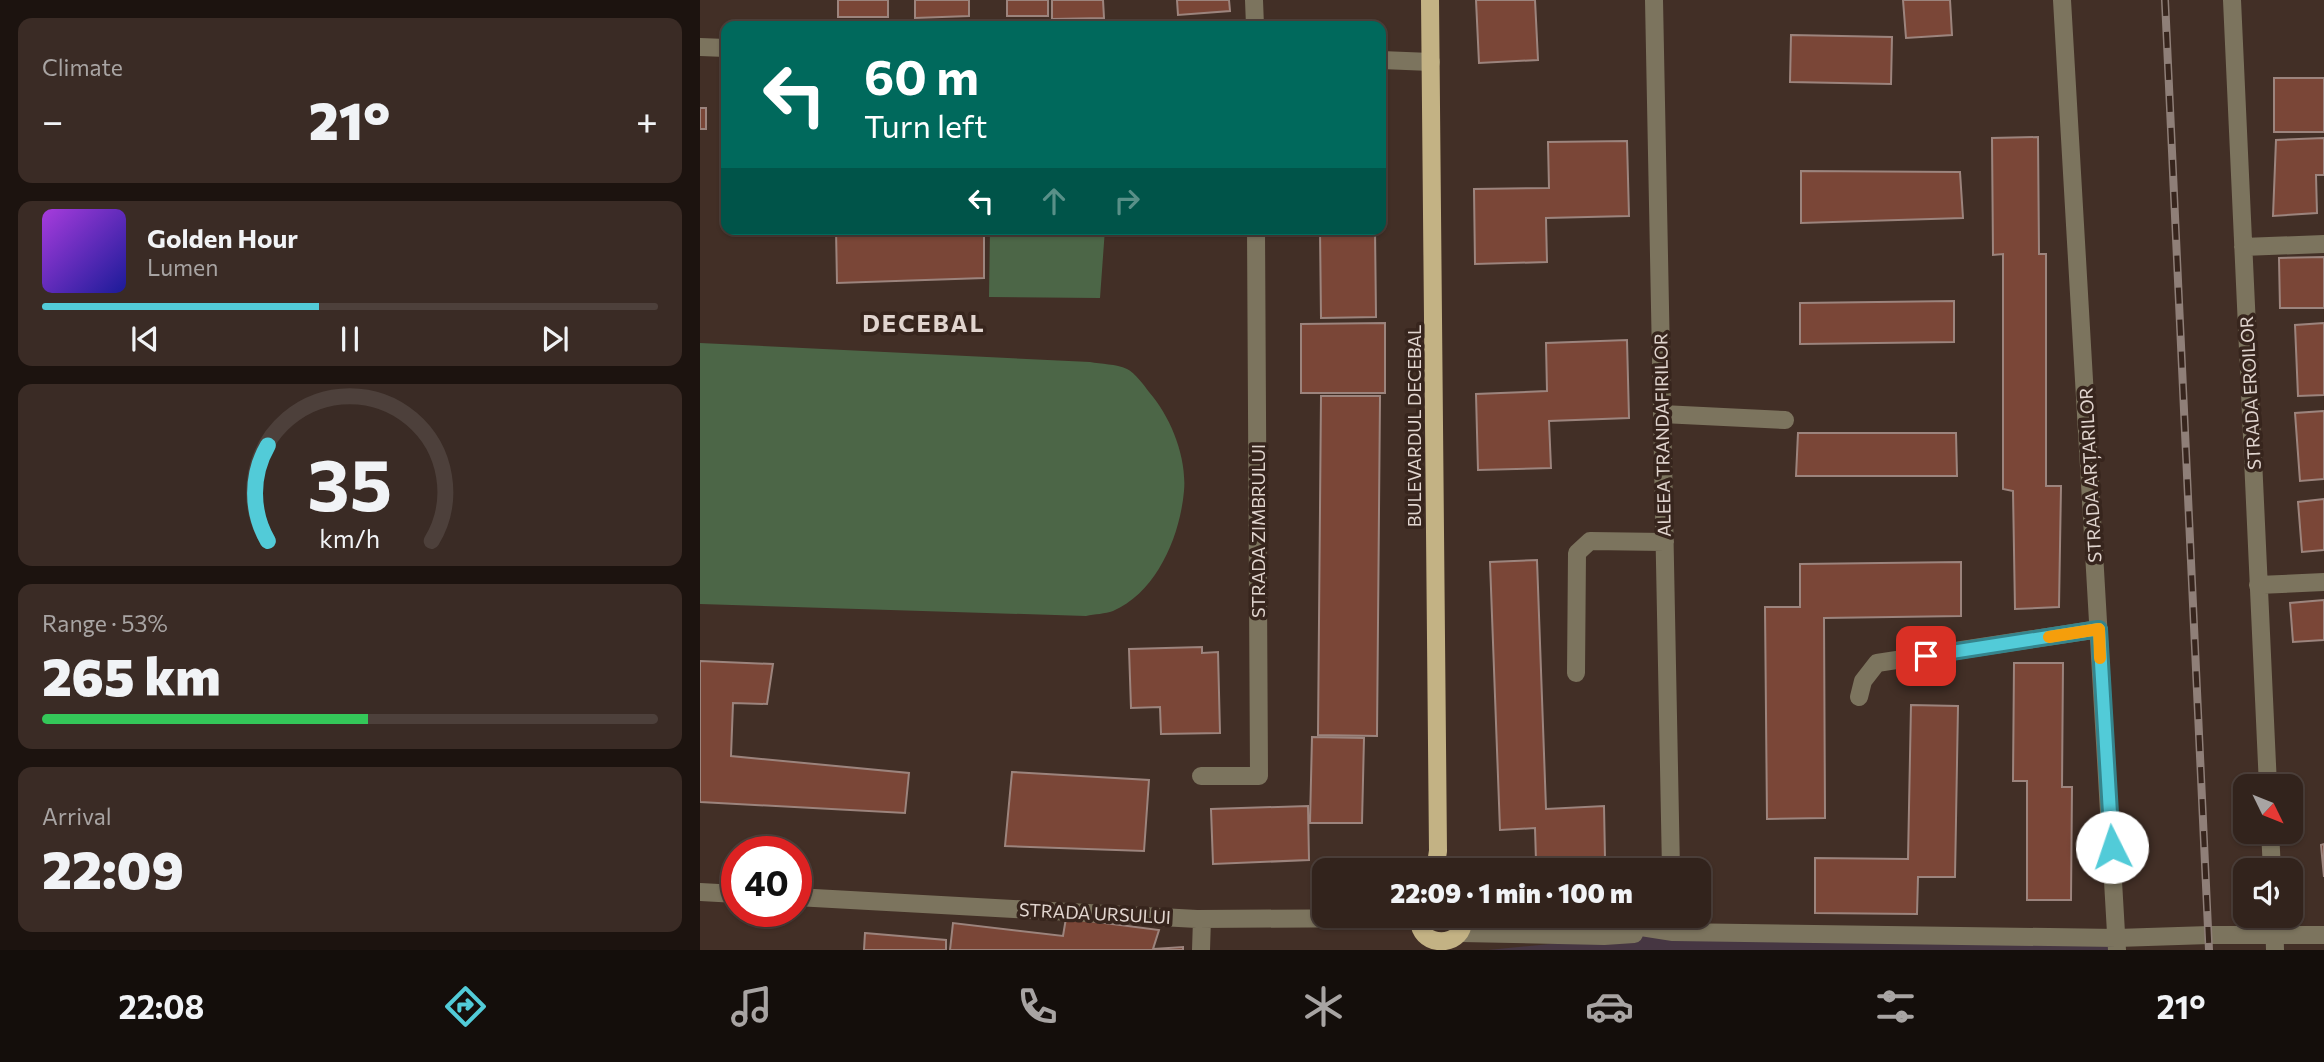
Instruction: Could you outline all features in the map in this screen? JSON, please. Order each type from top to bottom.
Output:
[{"type":"main road","name":"BULEVARDUL DECEBAL","points":[[1430,0],[1437,858]]},
{"type":"main road","name":"BULEVARDUL DECEBAL","points":[[1438,851],[1440,858]]},
{"type":"main road","points":[[1425,934],[1436,944],[1455,935]]},
{"type":"street","points":[[1254,0],[1255,21]]},
{"type":"street","name":"ALEEA TRANDAFIRILOR","points":[[1654,0],[1671,858]]},
{"type":"street","name":"STRADA ARȚARILOR","points":[[2062,0],[2117,944]]},
{"type":"street","name":"STRADA EROILOR","points":[[2231,0],[2267,774]]},
{"type":"street","points":[[700,47],[721,48]]},
{"type":"street","points":[[1386,60],[1431,62]]},
{"type":"street","name":"STRADA ZIMBRULUI","points":[[1201,776],[1258,776],[1256,235]]},
{"type":"street","points":[[2243,247],[2324,244]]},
{"type":"street","points":[[1662,414],[1784,420]]},
{"type":"street","points":[[1576,673],[1577,553],[1590,541],[1665,542]]},
{"type":"street","points":[[2258,585],[2324,582]]},
{"type":"street","points":[[1859,697],[1863,681],[1877,663],[2099,629]]},
{"type":"street","points":[[700,892],[721,893]]},
{"type":"street","name":"STRADA URSULUI","points":[[812,898],[1202,919],[1312,918]]},
{"type":"street","points":[[1201,950],[1202,919]]},
{"type":"street","points":[[1455,935],[1604,936],[1656,928]]},
{"type":"street","points":[[1711,928],[2117,944],[2275,942],[2324,935]]},
{"type":"shaded area","points":[[1673,932],[2117,938],[2117,950],[1488,950]]},
{"type":"green space","points":[[990,235],[1105,235],[1100,298],[989,297]]},
{"type":"green space","points":[[700,343],[1090,362],[1127,369],[1139,379],[1164,413],[1176,438],[1183,465],[1182,508],[1164,561],[1154,577],[1129,602],[1107,613],[1086,616],[700,604]]},
{"type":"building","points":[[838,0],[888,0],[888,17],[838,17]]},
{"type":"building","points":[[915,0],[969,0],[969,16],[915,18]]},
{"type":"building","points":[[1007,0],[1048,0],[1048,16],[1007,16]]},
{"type":"building","points":[[1052,0],[1103,0],[1104,18],[1052,19]]},
{"type":"building","points":[[1177,0],[1229,0],[1230,11],[1178,15]]},
{"type":"building","points":[[1476,0],[1535,0],[1538,60],[1479,63]]},
{"type":"building","points":[[1903,0],[1950,0],[1952,35],[1906,38]]},
{"type":"building","points":[[1791,35],[1892,37],[1891,84],[1790,82]]},
{"type":"building","points":[[2274,78],[2324,78],[2324,132],[2274,132]]},
{"type":"building","points":[[700,108],[706,108],[706,129],[700,129]]},
{"type":"building","points":[[2038,137],[2039,254],[2046,254],[2046,486],[2061,486],[2059,607],[2015,609],[2013,491],[2003,489],[2003,254],[1993,255],[1992,138]]},
{"type":"building","points":[[2324,138],[2324,175],[2316,175],[2317,213],[2273,216],[2276,140]]},
{"type":"building","points":[[1627,141],[1629,216],[1546,218],[1547,262],[1475,264],[1474,189],[1549,188],[1548,142]]},
{"type":"building","points":[[1801,171],[1960,172],[1963,218],[1801,223]]},
{"type":"building","points":[[836,235],[984,235],[984,278],[837,283]]},
{"type":"building","points":[[1320,235],[1375,235],[1376,317],[1321,318]]},
{"type":"building","points":[[2324,257],[2324,308],[2280,308],[2279,258]]},
{"type":"building","points":[[1954,301],[1954,342],[1800,344],[1800,303]]},
{"type":"building","points":[[1385,323],[1385,393],[1301,393],[1301,324]]},
{"type":"building","points":[[2324,323],[2324,395],[2298,396],[2295,325]]},
{"type":"building","points":[[1627,340],[1629,418],[1549,421],[1551,468],[1478,470],[1476,394],[1547,391],[1546,343]]},
{"type":"building","points":[[1321,396],[1380,396],[1377,736],[1318,735]]},
{"type":"building","points":[[2324,411],[2324,479],[2300,481],[2295,413]]},
{"type":"building","points":[[1798,433],[1956,433],[1957,476],[1796,476]]},
{"type":"building","points":[[2324,499],[2324,550],[2302,552],[2298,502]]},
{"type":"building","points":[[1537,560],[1546,809],[1604,806],[1605,858],[1536,858],[1535,828],[1500,830],[1490,562]]},
{"type":"building","points":[[1961,562],[1961,616],[1824,618],[1825,818],[1767,819],[1765,607],[1800,607],[1800,564]]},
{"type":"building","points":[[2324,600],[2324,640],[2293,642],[2290,603]]},
{"type":"building","points":[[1202,647],[1202,653],[1218,652],[1220,733],[1161,734],[1160,707],[1131,708],[1129,649]]},
{"type":"building","points":[[700,661],[773,664],[767,704],[733,703],[731,756],[909,773],[905,813],[700,802]]},
{"type":"building","points":[[2014,663],[2063,663],[2062,787],[2072,787],[2071,900],[2027,900],[2027,781],[2013,781]]},
{"type":"building","points":[[1911,705],[1958,706],[1955,877],[1918,877],[1917,914],[1815,913],[1815,858],[1908,859]]},
{"type":"building","points":[[1312,737],[1364,738],[1362,823],[1310,823]]},
{"type":"building","points":[[1012,772],[1149,780],[1144,851],[1005,846]]},
{"type":"building","points":[[1308,806],[1309,860],[1213,864],[1211,809]]},
{"type":"building","points":[[2324,844],[2324,877],[2321,845]]},
{"type":"building","points":[[1066,918],[1159,930],[1153,949],[1183,947],[1183,950],[950,950],[953,923],[1063,936]]},
{"type":"building","points":[[865,933],[946,940],[946,950],[864,950]]},
{"type":"railway","points":[[2165,0],[2209,950]]},
{"type":"slow traffic","points":[[2049,637],[2099,629],[2100,658]]},
{"type":"district","name":"DECEBAL","points":[[924,322]]},
{"type":"route","points":[[1926,656],[2099,629],[2112,847]]}]
